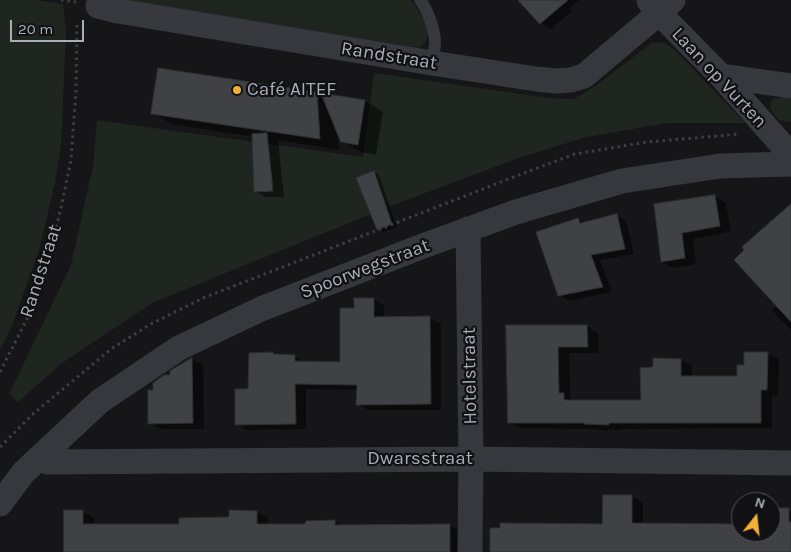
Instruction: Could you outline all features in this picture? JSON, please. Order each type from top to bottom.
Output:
[{"type":"street","name":"Randstraat","points":[[84,7],[536,79],[572,80],[584,76],[660,4]]},
{"type":"street","name":"Laan op Vurten","points":[[660,4],[791,155]]},
{"type":"street","points":[[721,76],[791,86]]},
{"type":"street","name":"Spoorwegstraat","points":[[0,504],[23,473],[100,401],[179,348],[261,309],[516,212],[622,181],[720,166],[791,164]]},
{"type":"street","name":"Hotelstraat","points":[[468,230],[471,459],[470,552]]},
{"type":"street","name":"Dwarsstraat","points":[[48,462],[471,459],[791,463]]},
{"type":"lane","points":[[420,0],[424,4],[432,25],[435,41],[432,63]]},
{"type":"path","points":[[61,0],[84,7]]},
{"type":"path","name":"Randstraat","points":[[0,372],[30,313],[53,242],[62,203],[71,160],[84,7]]},
{"type":"shaded area","points":[[0,0],[37,0],[63,4],[66,32],[61,145],[55,183],[39,250],[12,326],[0,350]]},
{"type":"shaded area","points":[[122,0],[411,0],[423,18],[428,31],[425,43],[419,48]]},
{"type":"shaded area","points":[[653,42],[665,43],[675,50],[745,123],[667,123],[586,137],[513,160],[396,204],[154,302],[62,363],[18,402],[9,394],[71,265],[93,166],[97,120],[363,157],[374,73],[548,98],[574,99],[594,87]]},
{"type":"shaded area","points":[[791,98],[791,122],[779,120],[770,109],[772,99]]},
{"type":"building","points":[[518,0],[568,0],[540,24]]},
{"type":"building","points":[[158,68],[317,92],[320,139],[151,114]]},
{"type":"building","points":[[321,93],[365,100],[358,145],[341,142]]},
{"type":"building","points":[[267,133],[273,191],[254,192],[252,134]]},
{"type":"building","points":[[374,171],[392,224],[377,230],[356,178]]},
{"type":"building","points":[[715,195],[720,226],[682,233],[685,258],[661,262],[654,204]]},
{"type":"building","points":[[791,204],[791,322],[734,260],[744,250],[742,247]]},
{"type":"building","points":[[617,214],[625,249],[591,255],[603,287],[558,296],[536,232],[578,218],[580,223]]},
{"type":"building","points":[[354,298],[374,298],[374,317],[430,316],[431,404],[356,405],[357,385],[295,384],[296,424],[235,425],[235,389],[248,389],[249,353],[273,352],[273,354],[295,355],[295,361],[340,362],[340,308],[354,308]]},
{"type":"building","points":[[506,325],[587,325],[588,347],[558,347],[559,393],[564,393],[564,400],[641,400],[640,368],[653,367],[653,358],[681,359],[681,376],[737,376],[737,365],[744,365],[744,352],[768,352],[767,390],[761,390],[761,423],[609,423],[609,425],[584,423],[508,423]]},
{"type":"building","points":[[192,358],[193,423],[148,424],[148,390],[153,390],[153,383],[164,375],[170,375],[170,371]]},
{"type":"building","points":[[603,495],[632,495],[632,523],[731,524],[731,542],[781,542],[781,508],[789,508],[791,552],[490,552],[490,528],[500,528],[500,523],[602,524]]},
{"type":"building","points":[[64,510],[83,510],[83,524],[179,524],[179,518],[229,517],[229,510],[257,511],[257,524],[305,524],[306,521],[335,520],[335,525],[450,524],[450,552],[64,552]]},
{"type":"place","name":"Café AITEF","points":[[237,90]]}]
